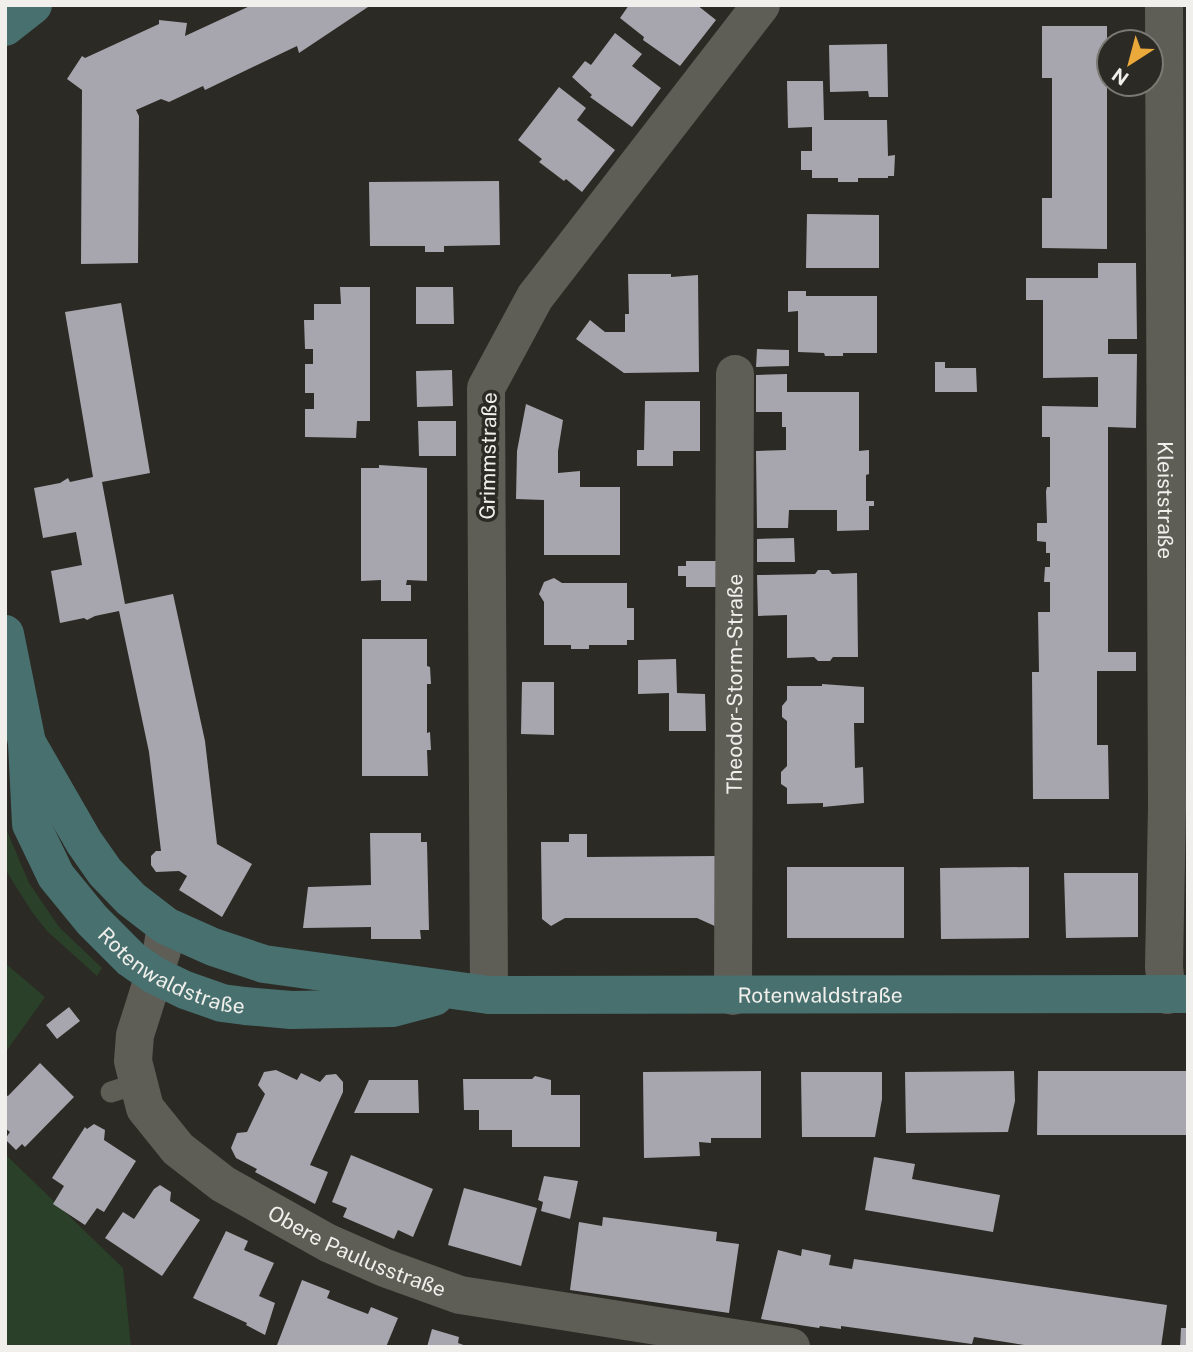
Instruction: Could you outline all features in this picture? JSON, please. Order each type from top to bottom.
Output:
[{"type":"main road","points":[[5,27],[33,5]]},
{"type":"main road","name":"Rotenwaldstraße","points":[[5,634],[27,743],[31,824],[56,876],[105,934],[131,959],[154,975],[222,1003],[291,1010],[393,1008],[471,993]]},
{"type":"main road","name":"Rotenwaldstraße","points":[[27,743],[84,842],[105,872],[131,899],[166,926],[213,947],[264,964],[471,993],[733,996],[1177,994]]},
{"type":"street","name":"Grimmstraße","points":[[471,993],[486,388],[535,297],[761,5]]},
{"type":"street","name":"Kleiststraße","points":[[1164,5],[1167,807],[1164,967],[1177,994]]},
{"type":"street","name":"Theodor-Storm-Straße","points":[[733,996],[735,374]]},
{"type":"street","name":"Obere Paulusstraße","points":[[166,926],[162,950],[135,1035],[133,1061],[125,1088],[178,1149],[223,1184],[328,1243],[385,1268],[460,1295],[791,1347]]},
{"type":"green space","points":[[5,826],[29,883],[59,927],[102,968],[97,976],[47,931],[5,869]]},
{"type":"green space","points":[[5,963],[45,997],[5,1053]]},
{"type":"green space","points":[[5,1154],[123,1268],[131,1347],[5,1347]]},
{"type":"building","points":[[252,5],[371,5],[299,53],[297,46],[205,90],[203,86],[169,102],[161,99],[136,110],[139,116],[138,263],[81,264],[82,90],[67,79],[82,56],[85,58],[159,24],[159,20],[187,23],[185,36]]},
{"type":"building","points":[[629,5],[697,5],[716,20],[680,66],[643,40],[644,37],[620,18]]},
{"type":"building","points":[[1042,26],[1107,26],[1095,28],[1095,98],[1107,98],[1107,249],[1042,248],[1042,198],[1052,198],[1052,78],[1042,78]]},
{"type":"building","points":[[615,33],[642,54],[632,66],[661,88],[632,127],[590,97],[592,95],[572,77],[585,61],[591,65]]},
{"type":"building","points":[[887,44],[888,97],[869,97],[868,91],[830,92],[829,45]]},
{"type":"building","points":[[787,81],[823,81],[824,120],[887,120],[888,156],[895,155],[894,176],[858,178],[858,182],[838,182],[838,178],[812,178],[812,170],[801,170],[801,151],[812,151],[812,127],[788,128]]},
{"type":"building","points":[[559,87],[586,108],[577,120],[615,150],[582,192],[539,162],[542,159],[518,140]]},
{"type":"building","points":[[499,181],[500,245],[444,246],[444,252],[425,252],[425,246],[370,246],[369,182]]},
{"type":"building","points":[[807,214],[879,215],[879,268],[806,268]]},
{"type":"building","points":[[1098,263],[1136,263],[1137,339],[1108,339],[1108,354],[1137,354],[1136,428],[1108,427],[1108,652],[1136,652],[1136,671],[1097,671],[1097,745],[1108,745],[1109,799],[1033,799],[1032,672],[1039,672],[1038,612],[1050,612],[1050,582],[1044,582],[1045,567],[1050,567],[1050,553],[1046,553],[1046,542],[1037,541],[1037,523],[1047,523],[1046,491],[1047,487],[1050,487],[1050,437],[1042,437],[1042,406],[1098,407],[1098,377],[1043,378],[1043,300],[1026,300],[1026,278],[1098,278]]},
{"type":"building","points":[[628,274],[671,274],[671,277],[698,275],[699,372],[624,373],[576,339],[590,320],[605,332],[625,332],[625,314],[629,314]]},
{"type":"building","points":[[340,287],[370,287],[370,421],[357,421],[356,438],[305,437],[305,409],[314,409],[314,393],[305,393],[305,364],[313,364],[313,349],[305,349],[304,320],[314,320],[314,304],[341,304]]},
{"type":"building","points":[[416,287],[453,287],[454,324],[416,324]]},
{"type":"building","points":[[788,291],[806,291],[806,296],[877,296],[877,353],[825,356],[824,353],[798,352],[798,311],[788,312]]},
{"type":"building","points":[[121,303],[150,473],[102,482],[125,604],[173,594],[205,741],[217,844],[252,864],[222,917],[179,890],[187,876],[179,871],[156,872],[151,865],[151,856],[156,851],[161,851],[149,752],[119,611],[87,620],[84,618],[60,623],[51,571],[82,565],[76,532],[43,538],[34,488],[60,483],[68,478],[70,482],[93,477],[65,312]]},
{"type":"building","points":[[757,349],[789,350],[789,366],[756,367]]},
{"type":"building","points":[[935,362],[945,362],[945,368],[976,368],[977,392],[935,392]]},
{"type":"building","points":[[452,370],[453,406],[417,407],[416,371]]},
{"type":"building","points":[[787,374],[787,392],[859,392],[859,451],[869,450],[866,501],[874,501],[874,506],[869,506],[869,530],[837,531],[837,510],[789,510],[788,528],[757,528],[756,451],[786,450],[786,427],[782,427],[782,412],[756,412],[756,375]]},
{"type":"building","points":[[645,401],[700,401],[700,451],[673,451],[673,466],[637,466],[637,450],[644,450]]},
{"type":"building","points":[[526,404],[563,420],[558,473],[580,471],[580,487],[620,487],[620,555],[544,555],[544,500],[516,499],[517,451]]},
{"type":"building","points":[[418,421],[456,421],[456,456],[419,456]]},
{"type":"building","points":[[379,465],[427,468],[427,581],[407,580],[406,585],[411,585],[411,601],[381,601],[381,580],[361,581],[361,468],[379,468]]},
{"type":"building","points":[[794,538],[795,562],[757,562],[757,539]]},
{"type":"building","points":[[686,561],[716,561],[716,587],[686,587],[686,576],[678,576],[678,566],[686,566]]},
{"type":"building","points":[[818,570],[829,570],[832,574],[857,573],[858,657],[833,657],[830,661],[818,661],[814,657],[787,658],[787,615],[758,616],[757,575],[815,574]]},
{"type":"building","points":[[554,578],[562,583],[627,583],[627,608],[634,608],[634,640],[627,640],[627,645],[589,645],[589,649],[571,649],[571,645],[544,645],[544,602],[539,594],[544,582]]},
{"type":"building","points":[[362,639],[427,639],[427,666],[430,667],[431,684],[427,684],[427,733],[430,732],[431,750],[427,750],[428,776],[362,776]]},
{"type":"building","points":[[676,659],[677,693],[705,694],[706,731],[669,731],[669,693],[638,694],[638,660]]},
{"type":"building","points":[[522,682],[554,682],[554,735],[521,734]]},
{"type":"building","points":[[822,684],[864,687],[864,723],[854,723],[855,768],[863,767],[864,803],[823,807],[823,803],[787,804],[787,788],[781,784],[781,772],[787,766],[787,721],[782,717],[782,706],[787,700],[787,686]]},
{"type":"building","points":[[370,833],[421,833],[421,842],[427,842],[429,930],[420,930],[421,939],[371,939],[371,927],[303,928],[308,887],[371,885]]},
{"type":"building","points":[[569,834],[587,834],[587,857],[718,856],[719,928],[697,918],[565,918],[551,926],[542,919],[541,842],[569,842]]},
{"type":"building","points":[[787,867],[904,867],[904,938],[787,938]]},
{"type":"building","points":[[1029,867],[1029,938],[941,939],[940,868]]},
{"type":"building","points":[[1064,873],[1138,873],[1138,937],[1066,938]]},
{"type":"building","points":[[69,1007],[80,1021],[57,1039],[46,1025]]},
{"type":"building","points":[[40,1063],[74,1097],[25,1147],[22,1144],[16,1150],[5,1139],[10,1132],[5,1128],[5,1095],[8,1096]]},
{"type":"building","points":[[276,1070],[297,1080],[301,1073],[320,1082],[326,1075],[336,1074],[343,1082],[343,1092],[310,1165],[328,1172],[315,1204],[255,1172],[257,1169],[236,1158],[231,1148],[237,1133],[247,1132],[265,1094],[258,1085],[264,1072]]},
{"type":"building","points":[[761,1071],[761,1138],[711,1138],[711,1143],[699,1142],[700,1156],[644,1158],[643,1072]]},
{"type":"building","points":[[1014,1071],[1015,1101],[1008,1132],[906,1133],[905,1072]]},
{"type":"building","points":[[1038,1071],[1188,1071],[1188,1135],[1037,1135]]},
{"type":"building","points":[[801,1072],[882,1072],[882,1099],[875,1137],[802,1137]]},
{"type":"building","points":[[535,1076],[551,1080],[551,1095],[580,1095],[580,1147],[512,1147],[512,1130],[479,1130],[479,1110],[464,1110],[463,1079],[532,1079]]},
{"type":"building","points":[[369,1080],[418,1080],[419,1113],[354,1113]]},
{"type":"building","points":[[94,1124],[105,1130],[104,1140],[136,1161],[104,1212],[97,1208],[85,1225],[53,1204],[64,1186],[52,1178],[85,1127],[87,1129]]},
{"type":"building","points":[[351,1155],[433,1189],[413,1237],[398,1230],[394,1239],[343,1217],[347,1208],[332,1202]]},
{"type":"building","points":[[874,1157],[915,1164],[912,1179],[1000,1195],[993,1232],[865,1210]]},
{"type":"building","points":[[544,1176],[578,1181],[570,1219],[541,1211],[543,1202],[538,1200]]},
{"type":"building","points":[[160,1185],[171,1192],[170,1201],[200,1220],[162,1276],[105,1238],[123,1212],[134,1219],[154,1189]]},
{"type":"building","points":[[464,1188],[537,1208],[521,1266],[448,1245]]},
{"type":"building","points":[[603,1217],[717,1232],[716,1241],[739,1244],[729,1313],[570,1290],[579,1222],[602,1226]]},
{"type":"building","points":[[226,1231],[248,1241],[244,1250],[274,1263],[259,1296],[275,1303],[265,1335],[246,1325],[247,1323],[193,1298]]},
{"type":"building","points":[[802,1249],[831,1255],[829,1265],[852,1269],[854,1259],[1167,1305],[1161,1347],[1037,1347],[974,1337],[972,1344],[841,1326],[841,1329],[819,1328],[761,1319],[778,1250],[801,1256]]},
{"type":"building","points":[[302,1280],[330,1291],[327,1298],[347,1306],[368,1314],[371,1307],[398,1318],[386,1347],[277,1345]]},
{"type":"building","points":[[1181,1328],[1188,1328],[1188,1347],[1180,1347]]},
{"type":"building","points":[[432,1329],[459,1337],[458,1343],[469,1347],[427,1347]]}]
